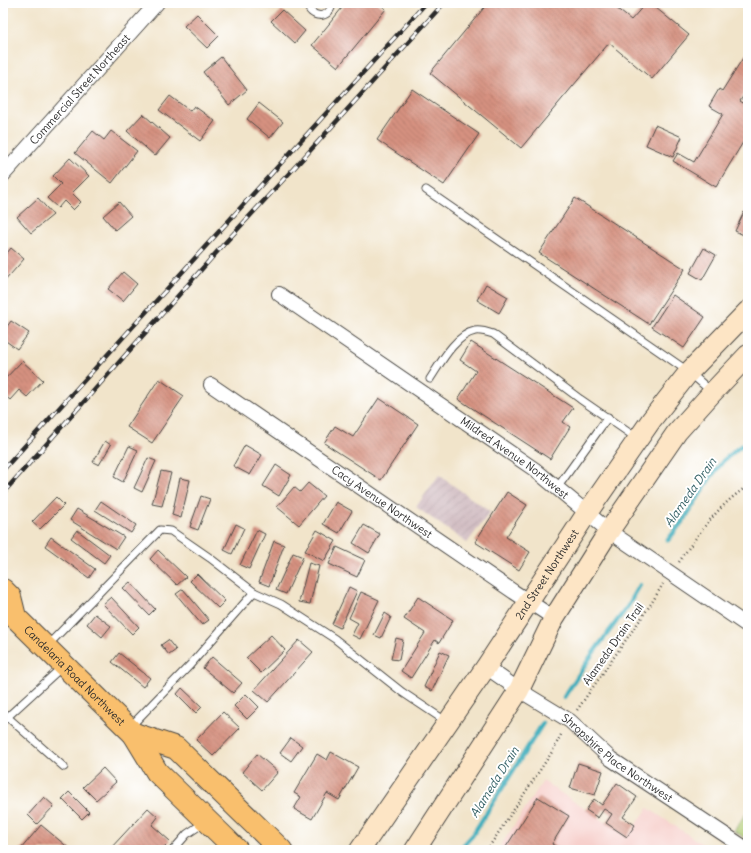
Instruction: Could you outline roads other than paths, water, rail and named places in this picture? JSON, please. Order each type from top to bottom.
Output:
[{"type":"main road","name":"2nd Street Northwest","points":[[360,850],[486,667],[587,513],[638,439],[689,372],[748,311]]},
{"type":"main road","points":[[415,850],[520,690],[554,618],[608,531],[678,432],[748,355]]},
{"type":"main road","name":"Candelaria Road Northwest","points":[[3,590],[10,597],[9,616],[46,647],[132,731],[157,772],[235,849]]},
{"type":"main road","name":"Candelaria Road Northwest","points":[[132,731],[176,748],[281,850]]},
{"type":"street","name":"Commercial Street Northeast","points":[[3,175],[157,3]]},
{"type":"street","name":"Mildred Avenue Northwest","points":[[279,294],[534,469],[608,531],[748,626]]},
{"type":"street","name":"Cacy Avenue Northwest","points":[[211,385],[528,602],[554,618]]},
{"type":"street","name":"Shropshire Place Northwest","points":[[486,667],[570,721],[611,759],[748,850]]},
{"type":"lane","points":[[307,3],[313,14],[320,16],[328,13],[331,9],[332,3]]},
{"type":"lane","points":[[426,190],[689,372],[712,393]]},
{"type":"lane","points":[[430,379],[454,344],[467,334],[475,331],[485,331],[493,334],[580,399],[638,439]]},
{"type":"lane","points":[[557,488],[608,417]]},
{"type":"lane","points":[[46,647],[160,530],[171,531],[210,558],[254,592],[281,604],[335,639],[402,692],[448,722]]},
{"type":"lane","points":[[132,731],[254,592]]},
{"type":"lane","points":[[64,665],[4,717],[64,767]]},
{"type":"lane","points":[[173,850],[187,834],[207,821]]},
{"type":"waterway","name":"Alameda Drain","points":[[668,540],[685,518],[710,478],[723,461],[738,448],[748,442]]},
{"type":"waterway","name":"Alameda Drain","points":[[564,697],[593,653],[628,606],[640,585]]},
{"type":"waterway","name":"Alameda Drain","points":[[459,850],[472,836],[543,723]]},
{"type":"railway","points":[[3,470],[426,3]]},
{"type":"railway","points":[[3,493],[224,244],[444,3]]}]
